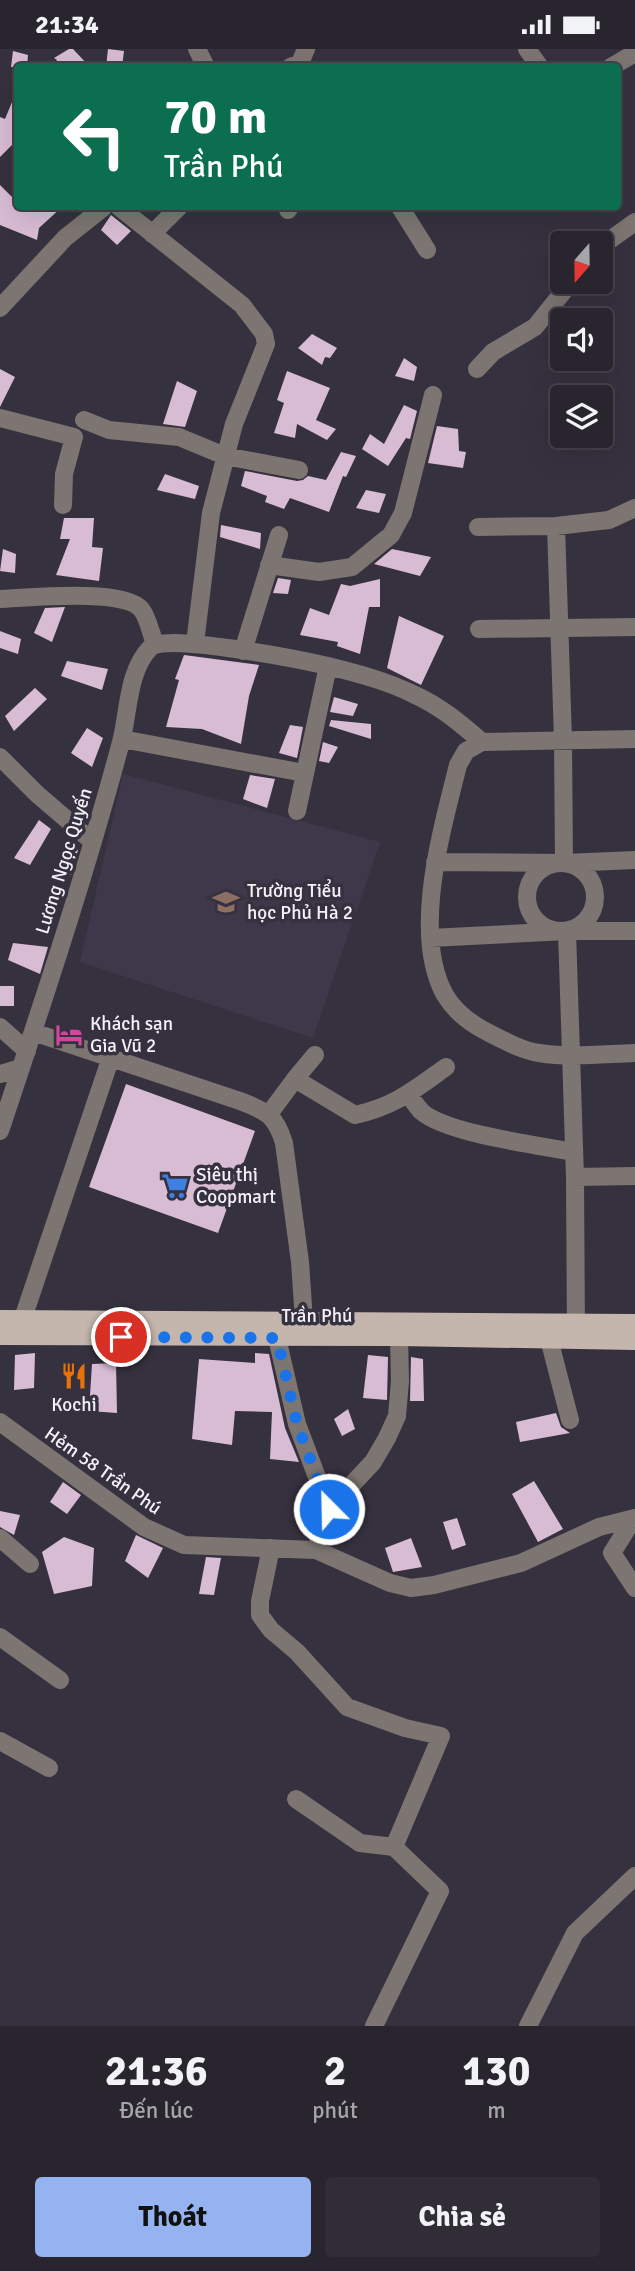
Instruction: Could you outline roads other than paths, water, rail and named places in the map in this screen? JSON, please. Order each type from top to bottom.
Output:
[{"type":"main road","name":"Trần Phú","points":[[0,1319],[13,1331],[277,1338],[305,1329],[399,1337],[549,1339],[576,1331],[635,1341]]},
{"type":"main road","name":"Trần Phú","points":[[13,1331],[576,1331],[635,1323]]},
{"type":"street","points":[[618,63],[635,53]]},
{"type":"street","points":[[0,308],[65,238],[100,210]]},
{"type":"street","points":[[123,210],[242,305],[264,334],[266,344],[234,424],[211,513],[195,643]]},
{"type":"street","points":[[152,234],[176,210]]},
{"type":"street","points":[[402,210],[428,250]]},
{"type":"street","points":[[613,238],[635,222]]},
{"type":"street","points":[[477,369],[493,352],[535,327],[561,294]]},
{"type":"street","points":[[269,565],[319,572],[352,567],[391,535],[404,513],[433,395]]},
{"type":"street","points":[[0,418],[74,437],[64,474],[63,505]]},
{"type":"street","points":[[84,419],[109,430],[179,437],[225,456],[299,470]]},
{"type":"street","points":[[609,520],[635,508]]},
{"type":"street","points":[[478,527],[556,526],[609,520],[635,522]]},
{"type":"street","points":[[556,526],[564,863]]},
{"type":"street","points":[[243,651],[279,535]]},
{"type":"street","points":[[0,599],[104,597],[128,600],[141,609],[155,644],[195,643],[328,666],[377,680],[412,693],[449,712],[482,742]]},
{"type":"street","points":[[479,629],[635,627]]},
{"type":"street","name":"Lương Ngọc Quyến","points":[[0,1131],[93,842],[122,739],[132,683],[142,661],[155,644]]},
{"type":"street","points":[[297,811],[328,666]]},
{"type":"street","points":[[122,739],[304,773]]},
{"type":"street","points":[[635,739],[482,742],[466,751],[458,765],[435,862],[430,938],[435,971],[446,997],[472,1024],[512,1045],[538,1053],[635,1053]]},
{"type":"street","points":[[0,757],[37,794],[93,842]]},
{"type":"street","points":[[635,860],[552,864],[533,877],[528,887],[527,899],[536,920],[556,931],[635,931]]},
{"type":"street","points":[[430,938],[568,931],[587,921],[596,901],[595,890],[584,871],[574,865],[435,862]]},
{"type":"street","points":[[568,931],[576,1331]]},
{"type":"street","points":[[0,1027],[27,1051]]},
{"type":"street","points":[[33,1032],[269,1114],[278,1125],[284,1143],[300,1262],[305,1329]]},
{"type":"street","points":[[269,1114],[316,1055]]},
{"type":"street","points":[[13,1331],[111,1057]]},
{"type":"street","points":[[295,1079],[355,1115],[382,1109],[408,1095],[446,1067]]},
{"type":"street","points":[[0,1074],[21,1068]]},
{"type":"street","points":[[408,1095],[422,1112],[448,1124],[477,1134],[574,1153]]},
{"type":"street","points":[[575,1177],[635,1176]]},
{"type":"street","points":[[399,1337],[400,1381],[397,1416],[373,1462],[329,1509],[316,1550],[390,1583],[411,1588],[434,1585],[521,1563],[599,1527],[634,1518]]},
{"type":"street","points":[[277,1338],[297,1424],[329,1509]]},
{"type":"street","points":[[549,1339],[570,1420]]},
{"type":"street","name":"Hẻm 58 Trần Phú","points":[[0,1422],[133,1519],[164,1537],[184,1545],[316,1550]]},
{"type":"street","points":[[634,1518],[611,1553],[635,1588]]},
{"type":"street","points":[[0,1538],[30,1564]]},
{"type":"street","points":[[271,1548],[260,1601],[260,1615],[265,1623],[297,1652],[347,1707],[405,1728],[441,1736],[394,1847]]},
{"type":"street","points":[[0,1637],[60,1680]]},
{"type":"street","points":[[0,1741],[48,1768]]},
{"type":"street","points":[[296,1800],[360,1843],[394,1847],[440,1891],[374,2026]]},
{"type":"street","points":[[528,2026],[575,1933],[635,1876]]},
{"type":"place","name":"Trường Tiểu học Phủ Hà 2","points":[[226,902]]},
{"type":"place","name":"Khách sạn Gia Vũ 2","points":[[69,1035]]},
{"type":"place","name":"Siêu thị Coopmart","points":[[175,1186]]},
{"type":"place","name":"Kochi","points":[[74,1376]]}]
